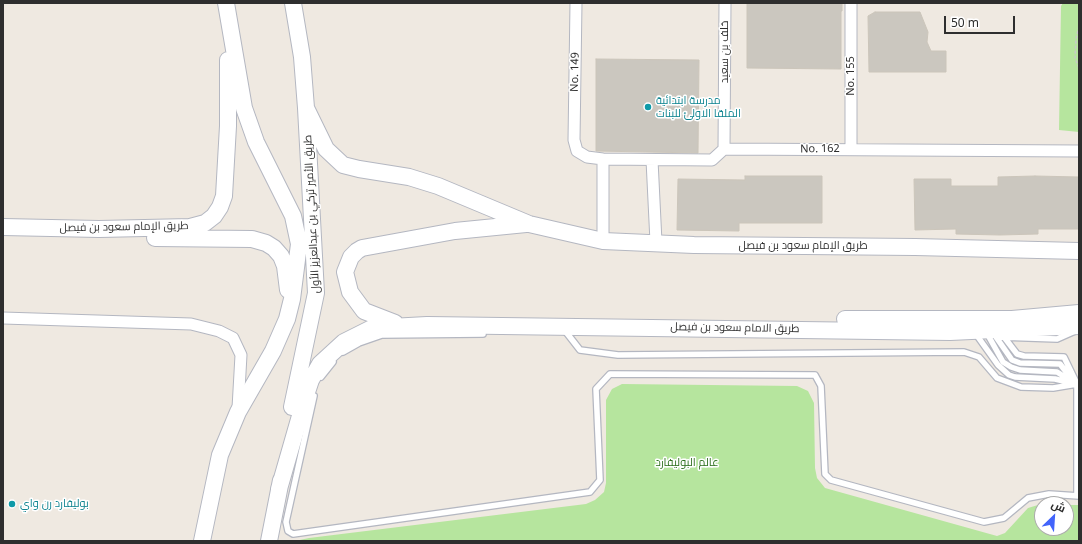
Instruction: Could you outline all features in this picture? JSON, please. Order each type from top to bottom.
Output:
[{"type":"main road","name":"طريق الأمير تركي بن عبدالعزيز الأول","points":[[202,541],[220,455],[238,412],[273,351],[287,319],[292,299],[299,244],[293,216],[249,125],[244,108],[226,3]]},
{"type":"main road","name":"طريق الأمير تركي بن عبدالعزيز الأول","points":[[269,541],[292,410],[316,294],[306,108],[302,58],[293,3]]},
{"type":"main road","name":"طريق الإمام سعود بن فيصل","points":[[3,227],[99,229],[190,227],[199,226],[214,216],[220,207],[224,196],[226,175],[229,24]]},
{"type":"main road","points":[[306,108],[326,149],[343,165],[409,177],[438,186],[529,224]]},
{"type":"main road","name":"طريق الإمام سعود بن فيصل","points":[[529,224],[603,241],[656,242],[694,245],[914,247],[1079,251]]},
{"type":"main road","points":[[403,326],[372,316],[364,311],[354,300],[347,285],[345,272],[351,257],[357,251],[362,248],[455,231],[529,224]]},
{"type":"main road","name":"طريق الإمام سعود بن فيصل","points":[[3,238],[252,239],[266,243],[274,248],[281,256],[285,266],[288,287],[287,319]]},
{"type":"main road","points":[[560,329],[584,321],[640,318],[1012,319],[1079,313]]},
{"type":"main road","points":[[279,489],[306,395],[311,380],[320,364],[332,352],[357,334],[372,328],[403,326]]},
{"type":"main road","name":"طريق الامام سعود بن فيصل","points":[[403,326],[935,334],[1075,328]]},
{"type":"street","name":"No. 149","points":[[576,3],[574,140],[577,151],[587,157],[604,159]]},
{"type":"street","name":"خلف بن سعيد","points":[[724,149],[726,3]]},
{"type":"street","name":"No. 155","points":[[851,3],[851,149]]},
{"type":"street","name":"No. 162","points":[[724,149],[1079,151]]},
{"type":"street","points":[[603,241],[604,159],[712,160],[724,149]]},
{"type":"street","points":[[652,160],[656,242]]},
{"type":"street","points":[[3,318],[191,324],[219,331],[233,338],[241,355],[238,412]]},
{"type":"lane","points":[[935,334],[978,337],[1057,339],[1075,328]]},
{"type":"lane","points":[[520,333],[560,329],[580,350],[618,355],[964,352],[979,357],[997,378],[1021,387],[1053,388],[1077,384]]},
{"type":"lane","points":[[489,334],[382,335],[359,343],[339,354],[317,382],[286,522],[288,531],[293,534],[590,492],[600,480],[596,389],[610,374],[815,375],[821,386],[825,474],[831,480],[984,522],[1004,518],[1028,498],[1049,494],[1078,496],[1077,384],[1064,357],[1024,356],[1017,354],[1004,337]]},
{"type":"lane","points":[[978,337],[998,365],[1008,375],[1015,377],[1055,379],[1077,384]]},
{"type":"lane","points":[[989,337],[1003,362],[1011,367],[1020,370],[1057,372],[1077,384]]},
{"type":"lane","points":[[996,337],[1012,360],[1020,363],[1060,364],[1077,384]]},
{"type":"path","points":[[1079,26],[1076,39],[1076,52],[1079,68]]},
{"type":"green space","points":[[1063,3],[1079,3],[1079,132],[1059,130],[1061,6]]},
{"type":"green space","name":"عالم البوليفارد","points":[[622,384],[797,386],[808,391],[814,403],[815,468],[817,478],[825,488],[997,536],[1005,533],[1028,508],[1034,506],[1034,536],[1074,536],[1074,505],[1079,505],[1079,541],[295,541],[309,538],[586,504],[595,500],[604,492],[606,483],[606,400],[612,389]]},
{"type":"building","points":[[747,3],[842,3],[841,69],[747,68]]},
{"type":"building","points":[[875,12],[920,12],[928,32],[927,42],[931,51],[946,51],[946,72],[869,72],[868,16]]},
{"type":"building","name":"مدرسة ابتدائية الملقا الاولئ للبنات","points":[[596,59],[699,60],[698,153],[596,151]]},
{"type":"building","points":[[745,176],[822,176],[822,223],[739,223],[739,231],[677,230],[678,179],[745,180]]},
{"type":"building","points":[[998,177],[1079,177],[1079,229],[1038,229],[1038,234],[1000,235],[956,234],[956,229],[915,230],[914,179],[951,179],[951,186],[998,186]]},
{"type":"place","name":"مدرسة ابتدائية الملقا الاولئ للبنات","points":[[648,107]]},
{"type":"place","name":"بوليفارد رن واي","points":[[12,504]]}]
